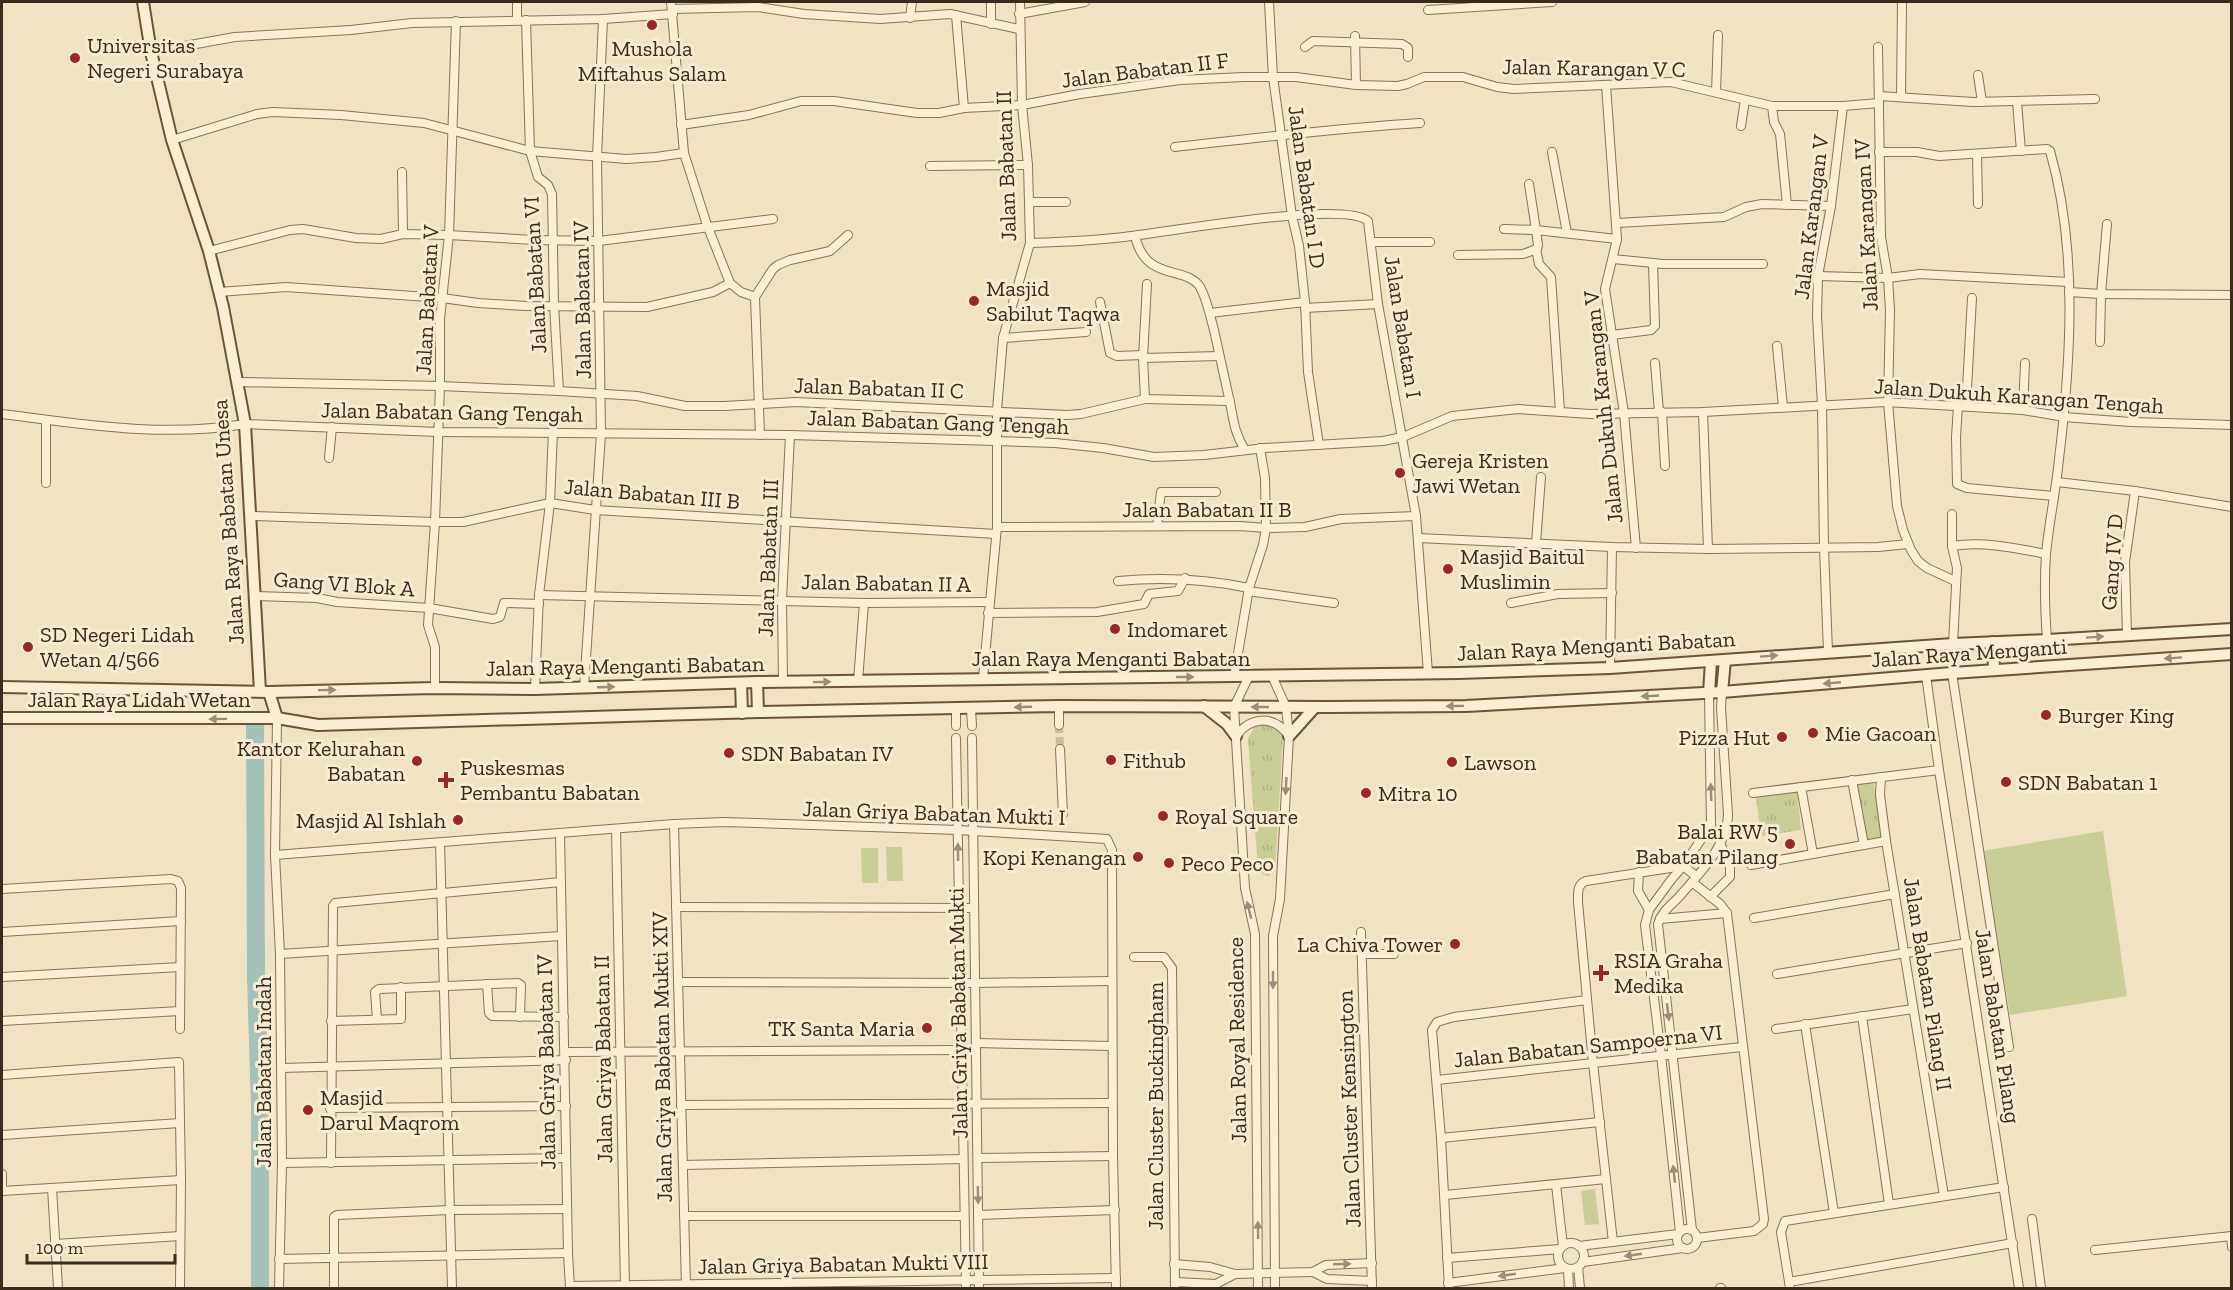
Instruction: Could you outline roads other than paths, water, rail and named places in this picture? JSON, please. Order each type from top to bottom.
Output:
[{"type":"main road","name":"Jalan Raya Babatan Unesa","points":[[142,2],[151,52],[172,140],[209,250],[245,424],[264,691]]},
{"type":"main road","name":"Jalan Raya Menganti","points":[[1953,644],[2232,629]]},
{"type":"main road","points":[[1993,642],[1994,670]]},
{"type":"main road","name":"Jalan Raya Menganti Babatan","points":[[264,691],[741,687],[783,682],[983,678],[1234,677],[1247,679],[1711,665],[1828,652],[1953,644]]},
{"type":"main road","name":"Jalan Raya Menganti","points":[[1709,689],[2232,654]]},
{"type":"main road","points":[[1722,689],[1724,664]]},
{"type":"main road","points":[[264,691],[277,718],[318,726],[758,707],[971,709],[1235,704],[1285,704],[1315,707],[1466,706],[1709,689],[1711,665]]},
{"type":"main road","points":[[757,686],[758,707]]},
{"type":"main road","name":"Jalan Raya Lidah Wetan","points":[[2,687],[264,691]]},
{"type":"main road","points":[[741,687],[741,708]]},
{"type":"main road","points":[[1204,706],[1227,724],[1236,736]]},
{"type":"main road","points":[[1289,736],[1315,707]]},
{"type":"main road","name":"Jalan Raya Lidah Wetan","points":[[2,718],[277,718]]},
{"type":"street","points":[[517,2],[517,20]]},
{"type":"street","points":[[910,18],[912,2]]},
{"type":"street","points":[[991,2],[991,24]]},
{"type":"street","name":"Jalan Babatan II","points":[[983,678],[997,531],[996,441],[1003,338],[1030,243],[1029,165],[1022,105],[1020,2]]},
{"type":"street","points":[[1019,14],[1084,2]]},
{"type":"street","name":"Jalan Babatan I D","points":[[1269,2],[1274,77],[1292,216],[1299,246],[1308,372],[1319,445]]},
{"type":"street","points":[[1428,10],[1552,2]]},
{"type":"street","points":[[1901,97],[1902,2]]},
{"type":"street","points":[[151,52],[236,37],[456,21],[603,19],[672,8],[758,7],[843,18],[880,20],[956,15],[1019,29]]},
{"type":"street","points":[[672,8],[684,153],[707,225],[730,283],[741,292],[755,297]]},
{"type":"street","points":[[956,15],[964,108]]},
{"type":"street","name":"Jalan Babatan IV","points":[[584,687],[601,434],[597,157],[603,19]]},
{"type":"street","name":"Jalan Babatan VI","points":[[526,20],[530,151],[535,172],[548,185],[552,194],[554,305],[559,391]]},
{"type":"street","name":"Jalan Babatan V","points":[[435,688],[435,647],[428,625],[435,522],[442,298],[449,235],[454,130],[456,21]]},
{"type":"street","points":[[1716,92],[1718,34]]},
{"type":"street","points":[[1305,47],[1313,41],[1355,40],[1404,45],[1408,50],[1408,57]]},
{"type":"street","points":[[1355,40],[1356,85]]},
{"type":"street","name":"Jalan Karangan IV","points":[[1878,47],[1881,237],[1888,278],[1890,310],[1888,402],[1897,506],[1908,544]]},
{"type":"street","points":[[1978,75],[1983,102]]},
{"type":"street","name":"Jalan Karangan V C","points":[[1274,77],[1296,77],[1356,85],[1404,86],[1424,77],[1463,77],[1506,88],[1606,85],[1648,81],[1671,82],[1772,106],[1844,106],[1901,97],[1983,102],[2095,99]]},
{"type":"street","name":"Jalan Babatan II F","points":[[681,125],[749,114],[801,101],[834,102],[917,113],[939,113],[964,108],[1022,105],[1180,80],[1274,77]]},
{"type":"street","name":"Jalan Dukuh Karangan V","points":[[1606,85],[1617,239],[1605,289],[1624,413],[1636,548]]},
{"type":"street","points":[[1742,126],[1745,100]]},
{"type":"street","points":[[2017,102],[2021,151]]},
{"type":"street","points":[[1772,106],[1774,122],[1780,134],[1787,205]]},
{"type":"street","name":"Jalan Karangan V","points":[[1822,405],[1817,316],[1818,276],[1831,206],[1844,106]]},
{"type":"street","points":[[172,140],[257,114],[273,112],[424,123],[530,151],[636,159],[684,153]]},
{"type":"street","points":[[1174,147],[1336,128],[1420,123]]},
{"type":"street","points":[[1879,152],[1917,152],[1939,156],[2047,149],[2050,151],[2062,201],[2069,282],[2069,345],[2057,482],[2046,554],[2047,640]]},
{"type":"street","points":[[1552,152],[1567,233]]},
{"type":"street","points":[[1977,154],[1978,204]]},
{"type":"street","points":[[930,166],[1029,165]]},
{"type":"street","points":[[402,171],[403,234]]},
{"type":"street","points":[[1529,184],[1539,264],[1551,277],[1560,411]]},
{"type":"street","points":[[1030,202],[1066,202]]},
{"type":"street","points":[[1617,223],[1724,217],[1746,207],[1762,204],[1831,206]]},
{"type":"street","name":"Jalan Babatan I","points":[[1030,243],[1080,242],[1205,224],[1292,216],[1345,214],[1359,215],[1368,221],[1378,304],[1416,516],[1428,673]]},
{"type":"street","points":[[209,250],[290,230],[303,229],[356,238],[381,239],[403,234],[599,241],[707,225],[773,219]]},
{"type":"street","points":[[2100,342],[2101,294],[2107,224]]},
{"type":"street","points":[[1504,229],[1536,230],[1617,239]]},
{"type":"street","points":[[760,435],[755,297],[778,265],[830,251],[848,235]]},
{"type":"street","points":[[1131,236],[1142,255],[1153,265],[1190,279],[1199,286],[1210,313],[1225,400],[1241,451]]},
{"type":"street","points":[[1371,242],[1430,242]]},
{"type":"street","points":[[1458,255],[1523,254],[1536,249]]},
{"type":"street","points":[[1613,258],[1687,265],[1763,264]]},
{"type":"street","points":[[1612,335],[1651,330],[1655,326],[1653,263]]},
{"type":"street","points":[[1818,276],[1888,278],[1920,274],[2069,282]]},
{"type":"street","points":[[219,291],[286,287],[442,298],[478,303],[647,307],[713,292],[730,283]]},
{"type":"street","points":[[1145,399],[1143,356],[1147,284]]},
{"type":"street","points":[[2069,292],[2232,295]]},
{"type":"street","points":[[1972,298],[1962,406],[1956,437],[1957,484],[1962,487],[2054,496]]},
{"type":"street","points":[[1100,302],[1110,353],[1117,357],[1216,356]]},
{"type":"street","name":"Jalan Babatan I D","points":[[1210,313],[1305,305],[1378,304]]},
{"type":"street","points":[[1003,338],[1086,332]]},
{"type":"street","points":[[1777,346],[1783,407]]},
{"type":"street","points":[[1655,363],[1665,466]]},
{"type":"street","points":[[2023,410],[2025,363]]},
{"type":"street","name":"Jalan Babatan II C","points":[[237,381],[559,391],[637,396],[685,406],[796,402],[1081,414],[1145,399],[1225,400]]},
{"type":"street","name":"Jalan Dukuh Karangan Tengah","points":[[1624,413],[1703,412],[1888,402],[2023,410],[2064,417],[2131,422],[2232,425]]},
{"type":"street","points":[[1822,405],[1828,652]]},
{"type":"street","name":"Jalan Babatan Gang Tengah","points":[[2,414],[104,428],[159,430],[223,428],[245,424],[438,432],[553,431],[601,434],[790,435],[1055,443],[1154,457],[1383,441],[1403,437],[1452,416],[1518,409],[1590,414],[1624,413]]},
{"type":"street","points":[[1703,412],[1708,549]]},
{"type":"street","points":[[46,420],[46,483]]},
{"type":"street","points":[[330,458],[332,428]]},
{"type":"street","points":[[536,689],[539,599],[550,503],[553,431]]},
{"type":"street","name":"Jalan Babatan III","points":[[783,682],[782,600],[790,435]]},
{"type":"street","points":[[1234,677],[1246,588],[1263,545],[1261,528],[1265,478],[1260,448]]},
{"type":"street","points":[[1536,543],[1540,477]]},
{"type":"street","points":[[2057,482],[2135,490],[2232,507]]},
{"type":"street","name":"Gang IV D","points":[[2127,635],[2126,562],[2135,490]]},
{"type":"street","points":[[1157,526],[1161,492],[1216,492]]},
{"type":"street","points":[[251,516],[463,522],[550,503]]},
{"type":"street","name":"Jalan Babatan III B","points":[[550,503],[595,510],[787,522]]},
{"type":"street","points":[[1952,514],[1953,546],[1956,559],[1953,644]]},
{"type":"street","name":"Jalan Babatan II B","points":[[787,522],[997,531],[1031,528],[1157,526],[1305,527],[1341,519],[1416,516]]},
{"type":"street","points":[[1418,538],[1708,549],[1824,548],[1908,544],[1923,565],[1955,581]]},
{"type":"street","points":[[1953,546],[1970,543],[2008,546],[2046,554]]},
{"type":"street","points":[[1610,668],[1612,547]]},
{"type":"street","points":[[988,613],[1097,612],[1132,606],[1145,603],[1150,594],[1177,592],[1185,578]]},
{"type":"street","points":[[1119,581],[1185,578],[1334,603]]},
{"type":"street","points":[[1511,603],[1558,594],[1612,592]]},
{"type":"street","name":"Gang VI Blok A","points":[[256,596],[309,597],[337,602],[429,608],[493,619],[500,617],[504,603],[539,599]]},
{"type":"street","name":"Jalan Babatan II A","points":[[539,599],[590,596],[864,603],[989,602]]},
{"type":"street","points":[[858,681],[864,603]]},
{"type":"street","points":[[1952,673],[2009,1047]]},
{"type":"street","name":"Jalan Babatan Pilang","points":[[1926,675],[2019,1288]]},
{"type":"street","name":"Jalan Royal Residence","points":[[1273,678],[1285,704],[1289,736],[1280,899],[1273,936],[1275,1288]]},
{"type":"street","name":"Jalan Royal Residence","points":[[1247,679],[1235,704],[1245,888],[1255,934],[1258,1288]]},
{"type":"street","points":[[1683,1248],[1678,1243],[1679,1233],[1662,1055],[1645,919],[1649,910],[1711,825],[1709,689]]},
{"type":"street","points":[[1697,1238],[1692,1230],[1658,931],[1660,919],[1694,879],[1720,843],[1728,821],[1721,708],[1722,689]]},
{"type":"street","points":[[1059,706],[1059,725]]},
{"type":"street","points":[[1708,708],[1721,708]]},
{"type":"street","points":[[956,709],[956,726]]},
{"type":"street","points":[[971,709],[972,726]]},
{"type":"street","name":"Jalan Babatan Indah","points":[[277,718],[275,855],[282,1068],[279,1288]]},
{"type":"street","points":[[1236,736],[1247,724],[1263,720],[1278,724],[1289,736]]},
{"type":"street","name":"Jalan Griya Babatan Mukti","points":[[966,1285],[956,740],[972,740],[979,1285]]},
{"type":"street","points":[[1060,749],[1063,814]]},
{"type":"street","points":[[1710,756],[1724,756]]},
{"type":"street","points":[[1753,793],[1939,770]]},
{"type":"street","name":"Jalan Babatan Pilang II","points":[[1881,777],[1880,795],[1886,841],[1944,1196]]},
{"type":"street","points":[[1852,780],[1864,845]]},
{"type":"street","points":[[1801,787],[1813,854]]},
{"type":"street","name":"Jalan Griya Babatan Mukti I","points":[[616,829],[724,822],[958,830],[1103,838],[1109,842],[1112,850],[1112,981]]},
{"type":"street","name":"Jalan Griya Babatan Mukti XIV","points":[[674,824],[686,1286]]},
{"type":"street","points":[[275,855],[616,829]]},
{"type":"street","name":"Jalan Griya Babatan II","points":[[616,829],[625,1287]]},
{"type":"street","name":"Jalan Griya Babatan IV","points":[[560,834],[570,1287]]},
{"type":"street","points":[[1750,865],[1886,841]]},
{"type":"street","points":[[440,843],[452,1288]]},
{"type":"street","points":[[1710,897],[1730,877],[1730,866],[1720,843]]},
{"type":"street","points":[[1613,1242],[1587,1000],[1578,902],[1580,885],[1587,881],[1683,866]]},
{"type":"street","points":[[1683,866],[1727,913],[1763,1224],[1754,1231],[1697,1238]]},
{"type":"street","points":[[1639,872],[1638,891],[1649,910]]},
{"type":"street","points":[[2,890],[171,879],[178,881],[180,888],[180,1029]]},
{"type":"street","points":[[1671,880],[1683,892]]},
{"type":"street","points":[[331,1163],[332,952],[333,906],[335,903],[561,882]]},
{"type":"street","points":[[1754,918],[1895,894]]},
{"type":"street","points":[[676,907],[974,908]]},
{"type":"street","points":[[1660,919],[1727,913]]},
{"type":"street","points":[[2,932],[180,921]]},
{"type":"street","name":"Jalan Cluster Kensington","points":[[1274,1272],[1313,1272],[1327,1279],[1372,1285],[1361,932]]},
{"type":"street","points":[[280,954],[561,936]]},
{"type":"street","points":[[1777,974],[1967,943]]},
{"type":"street","points":[[1362,954],[1394,954]]},
{"type":"street","name":"Jalan Cluster Buckingham","points":[[1134,957],[1164,957],[1172,968],[1175,1285]]},
{"type":"street","points":[[2,977],[180,967]]},
{"type":"street","points":[[678,982],[1112,981],[1116,1288]]},
{"type":"street","points":[[377,1019],[376,990],[520,983],[520,1017]]},
{"type":"street","points":[[488,984],[489,1013],[492,1016],[564,1017]]},
{"type":"street","points":[[332,1021],[402,1018],[401,987]]},
{"type":"street","points":[[1587,1000],[1454,1017],[1437,1022],[1432,1030],[1441,1138],[1448,1286],[1693,1247],[1697,1238]]},
{"type":"street","points":[[1776,1029],[1913,1009]]},
{"type":"street","points":[[2,1021],[180,1011]]},
{"type":"street","points":[[1862,1016],[1889,1204]]},
{"type":"street","points":[[1805,1024],[1834,1213]]},
{"type":"street","points":[[976,1043],[1112,1046]]},
{"type":"street","name":"Jalan Babatan Sampoerna VI","points":[[1437,1080],[1742,1047]]},
{"type":"street","points":[[282,1068],[446,1063],[680,1050],[962,1050]]},
{"type":"street","points":[[2,1075],[179,1062],[180,1288]]},
{"type":"street","points":[[681,1105],[1112,1103]]},
{"type":"street","points":[[330,1108],[566,1106]]},
{"type":"street","points":[[1441,1138],[1600,1122]]},
{"type":"street","points":[[2,1135],[180,1123]]},
{"type":"street","points":[[978,1158],[1113,1156]]},
{"type":"street","points":[[282,1163],[566,1158]]},
{"type":"street","points":[[683,1165],[963,1159]]},
{"type":"street","points":[[2,1174],[2,1191],[181,1180]]},
{"type":"street","points":[[1444,1195],[1606,1179]]},
{"type":"street","points":[[1556,1185],[1562,1247],[1559,1261],[1566,1268],[1569,1288]]},
{"type":"street","points":[[2004,1187],[1789,1220],[1783,1224],[1781,1232],[1790,1285],[2013,1244]]},
{"type":"street","points":[[52,1188],[58,1288]]},
{"type":"street","points":[[334,1288],[335,1216],[450,1210],[567,1209]]},
{"type":"street","points":[[978,1215],[1115,1210]]},
{"type":"street","points":[[684,1216],[964,1216]]},
{"type":"street","points":[[2032,1219],[2041,1288]]},
{"type":"street","points":[[1446,1258],[1562,1247],[1571,1243],[1579,1246],[1679,1233],[1685,1229],[1692,1230]]},
{"type":"street","points":[[55,1244],[180,1236]]},
{"type":"street","points":[[2095,1250],[2231,1236],[2232,1247]]},
{"type":"street","points":[[1579,1246],[1584,1255],[1580,1264],[1580,1288]]},
{"type":"street","points":[[279,1259],[568,1254]]},
{"type":"street","name":"Jalan Cluster Kensington","points":[[1313,1272],[1326,1265],[1372,1263]]},
{"type":"street","points":[[1174,1264],[1210,1266],[1235,1274],[1274,1272]]},
{"type":"street","points":[[1175,1285],[1216,1284],[1235,1274]]},
{"type":"street","name":"Jalan Griya Babatan Mukti VIII","points":[[570,1287],[979,1285],[1116,1278]]},
{"type":"waterway","points":[[255,724],[260,1288]]},
{"type":"tunnel","points":[[1059,725],[1060,749]]},
{"type":"place","name":"Mushola Miftahus Salam","points":[[652,25]]},
{"type":"place","name":"Universitas Negeri Surabaya","points":[[75,58]]},
{"type":"place","name":"Masjid Sabilut Taqwa","points":[[974,301]]},
{"type":"place","name":"Gereja Kristen Jawi Wetan","points":[[1400,473]]},
{"type":"place","name":"Masjid Baitul Muslimin","points":[[1448,569]]},
{"type":"place","name":"Indomaret","points":[[1115,629]]},
{"type":"place","name":"SD Negeri Lidah Wetan 4/566","points":[[28,647]]},
{"type":"place","name":"Burger King","points":[[2046,715]]},
{"type":"place","name":"Mie Gacoan","points":[[1813,733]]},
{"type":"place","name":"Pizza Hut","points":[[1782,737]]},
{"type":"place","name":"SDN Babatan IV","points":[[729,753]]},
{"type":"place","name":"Fithub","points":[[1111,760]]},
{"type":"place","name":"Kantor Kelurahan Babatan","points":[[417,761]]},
{"type":"place","name":"Lawson","points":[[1452,762]]},
{"type":"place","name":"Puskesmas Pembantu Babatan","points":[[446,780]]},
{"type":"place","name":"SDN Babatan 1","points":[[2006,782]]},
{"type":"place","name":"Mitra 10","points":[[1366,793]]},
{"type":"place","name":"Royal Square","points":[[1163,816]]},
{"type":"place","name":"Masjid Al Ishlah","points":[[458,820]]},
{"type":"place","name":"Balai RW 5 Babatan Pilang","points":[[1790,844]]},
{"type":"place","name":"Kopi Kenangan","points":[[1138,857]]},
{"type":"place","name":"Peco Peco","points":[[1169,863]]},
{"type":"place","name":"La Chiva Tower","points":[[1455,944]]},
{"type":"place","name":"RSIA Graha Medika","points":[[1601,973]]},
{"type":"place","name":"TK Santa Maria","points":[[927,1028]]},
{"type":"place","name":"Masjid Darul Maqrom","points":[[308,1110]]}]
